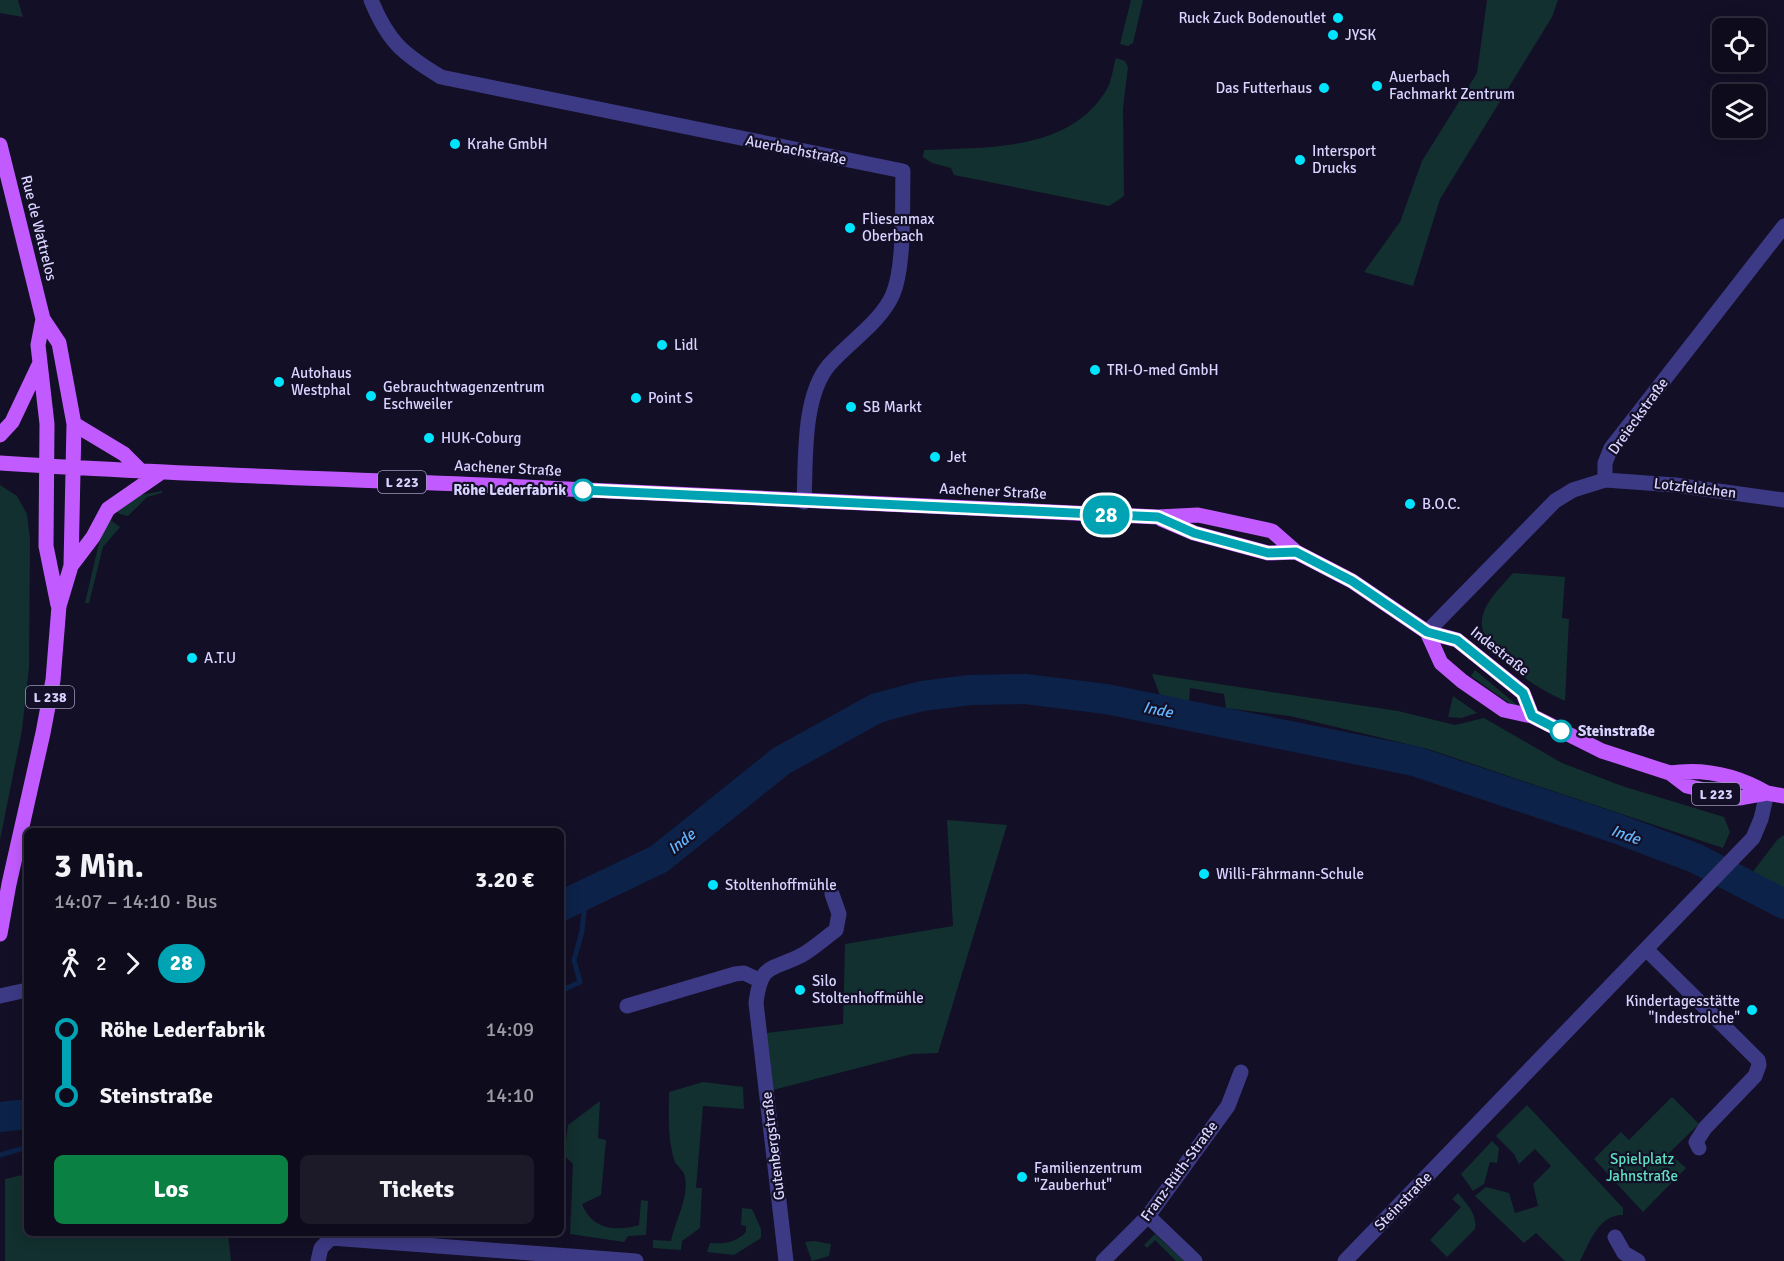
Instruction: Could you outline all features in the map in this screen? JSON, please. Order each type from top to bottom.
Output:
[{"type":"main road","name":"Rue de Wattrelos","points":[[0,146],[43,319],[59,343],[74,424],[71,467]]},
{"type":"main road","name":"Rue de Wattrelos","points":[[43,319],[38,345],[46,415],[48,466]]},
{"type":"main road","points":[[0,435],[12,422],[39,365]]},
{"type":"main road","points":[[74,424],[124,454],[141,471]]},
{"type":"main road","name":"Aachener Straße","points":[[0,463],[160,473],[595,490],[804,502],[1158,517],[1198,515],[1272,531],[1296,552],[1352,581],[1427,632]]},
{"type":"main road","name":"L 238","points":[[48,466],[46,546],[59,606]]},
{"type":"main road","name":"L 238","points":[[0,934],[53,680],[59,606],[71,566],[71,467]]},
{"type":"main road","points":[[71,566],[93,537],[108,509],[160,473]]},
{"type":"main road","name":"Aachener Straße","points":[[1158,517],[1194,533],[1268,553],[1296,552]]},
{"type":"main road","name":"Indestraße","points":[[1427,632],[1457,640],[1523,693],[1532,716]]},
{"type":"main road","name":"L 223","points":[[1427,632],[1441,663],[1462,681],[1504,710],[1532,716],[1602,751],[1670,773],[1687,786],[1739,798],[1767,793],[1784,796]]},
{"type":"street","name":"Auerbachstraße","points":[[371,0],[382,27],[406,56],[441,77],[903,171],[901,244],[893,294],[883,309],[818,381],[810,414],[804,502]]},
{"type":"street","name":"Dreieckstraße","points":[[1605,480],[1605,463],[1611,448],[1784,226]]},
{"type":"street","name":"Lotzfeldchen","points":[[1605,480],[1675,485],[1784,500]]},
{"type":"street","points":[[1427,632],[1555,501],[1573,490],[1605,480]]},
{"type":"street","name":"Steinstraße","points":[[1345,1261],[1737,855],[1753,837],[1761,819],[1767,793]]},
{"type":"street","points":[[627,1005],[735,974],[744,973],[759,981],[771,967],[803,954],[836,930],[839,914],[832,894]]},
{"type":"street","points":[[1647,950],[1758,1060],[1759,1065],[1755,1076],[1705,1128],[1696,1142],[1699,1148]]},
{"type":"street","name":"Gutenbergstraße","points":[[759,981],[756,1003],[786,1261]]},
{"type":"street","points":[[0,996],[24,991]]},
{"type":"street","name":"Franz-Rüth-Straße","points":[[1103,1261],[1148,1216],[1228,1106],[1241,1072]]},
{"type":"street","points":[[1148,1216],[1195,1261]]},
{"type":"street","points":[[1615,1237],[1624,1253],[1638,1261]]},
{"type":"street","points":[[318,1261],[321,1248],[331,1238],[560,1258],[636,1261]]},
{"type":"green space","points":[[0,0],[18,0],[23,17],[0,13]]},
{"type":"green space","points":[[1131,0],[1143,0],[1133,43],[1128,46],[1120,44]]},
{"type":"green space","points":[[1487,0],[1558,0],[1552,17],[1440,199],[1413,286],[1364,272],[1400,222],[1422,161],[1477,73]]},
{"type":"green space","points":[[1116,58],[1125,61],[1128,67],[1123,108],[1124,196],[1109,206],[954,175],[951,168],[932,163],[923,157],[924,150],[1000,146],[1025,142],[1072,125],[1091,110],[1107,89]]},
{"type":"green space","points":[[0,485],[17,496],[27,514],[30,539],[29,668],[22,730],[0,840]]},
{"type":"green space","points":[[162,491],[162,493],[147,497],[128,516],[120,514],[115,509],[141,495]]},
{"type":"green space","points":[[108,518],[120,527],[103,547],[89,603],[85,603],[98,547]]},
{"type":"green space","points":[[1513,573],[1565,577],[1562,618],[1569,619],[1565,701],[1540,688],[1512,668],[1499,657],[1483,632],[1482,619],[1487,606],[1494,594]]},
{"type":"green space","points":[[1475,670],[1517,705],[1516,708],[1471,676]]},
{"type":"green space","points":[[1152,674],[1398,711],[1455,725],[1484,718],[1562,763],[1622,786],[1724,817],[1730,832],[1723,848],[1428,749],[1290,716],[1226,708],[1224,694],[1190,688],[1189,702],[1161,698]]},
{"type":"green space","points":[[1453,696],[1477,713],[1461,718],[1448,717]]},
{"type":"green space","points":[[947,820],[1007,825],[938,1053],[912,1054],[773,1090],[766,1033],[843,1024],[845,944],[953,926]]},
{"type":"green space","points":[[1784,835],[1784,888],[1752,873],[1777,840]]},
{"type":"green space","points":[[703,1082],[743,1087],[744,1109],[703,1106],[696,1188],[702,1188],[700,1228],[682,1241],[681,1250],[653,1248],[653,1240],[671,1241],[686,1185],[684,1175],[675,1162],[671,1145],[669,1092]]},
{"type":"green space","name":"Spielplatz Jahnstraße","points":[[1672,1097],[1699,1124],[1669,1153],[1686,1168],[1643,1212],[1594,1159],[1621,1132],[1629,1140]]},
{"type":"green space","points":[[600,1101],[598,1138],[606,1140],[601,1195],[582,1204],[586,1212],[598,1223],[621,1228],[639,1225],[641,1200],[648,1201],[646,1235],[628,1236],[624,1242],[570,1234],[573,1164],[564,1155],[568,1125]]},
{"type":"green space","points":[[1527,1105],[1623,1208],[1623,1215],[1607,1220],[1596,1231],[1580,1261],[1565,1261],[1536,1233],[1524,1243],[1475,1196],[1486,1187],[1509,1193],[1515,1213],[1538,1206],[1533,1184],[1551,1166],[1535,1149],[1519,1164],[1514,1154],[1496,1136]]},
{"type":"green space","points":[[1492,1141],[1499,1148],[1497,1163],[1490,1162],[1484,1184],[1473,1191],[1461,1174]]},
{"type":"green space","points":[[24,1175],[24,1236],[228,1236],[231,1261],[5,1261],[5,1179]]},
{"type":"green space","points":[[1458,1193],[1473,1214],[1475,1229],[1447,1257],[1430,1240],[1461,1207],[1452,1199]]},
{"type":"green space","points":[[742,1208],[752,1209],[761,1229],[761,1238],[734,1255],[707,1252],[710,1243],[730,1242],[746,1232],[746,1226],[741,1225]]},
{"type":"green space","points":[[1155,1234],[1184,1261],[1176,1261],[1155,1240],[1147,1248],[1144,1245]]},
{"type":"green space","points":[[805,1242],[831,1244],[829,1256],[812,1261]]},
{"type":"waterway","name":"Inde","points":[[564,905],[659,859],[781,761],[877,708],[922,696],[970,690],[1025,689],[1106,699],[1414,761],[1618,829],[1695,858],[1784,904]]},
{"type":"waterway","points":[[564,990],[580,982],[574,960],[582,931],[586,894]]},
{"type":"waterway","name":"Inde","points":[[0,1117],[24,1114]]},
{"type":"waterway","points":[[0,1155],[24,1148]]},
{"type":"bus line","name":"28","points":[[583,490],[1158,517],[1194,533],[1268,553],[1296,552],[1352,581],[1427,632],[1457,640],[1523,693],[1532,716],[1561,731]]},
{"type":"place","name":"Ruck Zuck Bodenoutlet","points":[[1338,18]]},
{"type":"place","name":"JYSK","points":[[1333,35]]},
{"type":"place","name":"Auerbach Fachmarkt Zentrum","points":[[1377,86]]},
{"type":"place","name":"Das Futterhaus","points":[[1324,88]]},
{"type":"place","name":"Krahe GmbH","points":[[455,144]]},
{"type":"place","name":"Intersport Drucks","points":[[1300,160]]},
{"type":"place","name":"Fliesenmax Oberbach","points":[[850,228]]},
{"type":"place","name":"Lidl","points":[[662,345]]},
{"type":"place","name":"TRI-O-med GmbH","points":[[1095,370]]},
{"type":"place","name":"Autohaus Westphal","points":[[279,382]]},
{"type":"place","name":"Gebrauchtwagenzentrum Eschweiler","points":[[371,396]]},
{"type":"place","name":"Point S","points":[[636,398]]},
{"type":"place","name":"SB Markt","points":[[851,407]]},
{"type":"place","name":"HUK-Coburg","points":[[429,438]]},
{"type":"place","name":"Jet","points":[[935,457]]},
{"type":"place","name":"Röhe Lederfabrik","points":[[583,490]]},
{"type":"place","name":"B.O.C.","points":[[1410,504]]},
{"type":"place","name":"A.T.U","points":[[192,658]]},
{"type":"place","name":"Steinstraße","points":[[1561,731]]},
{"type":"place","name":"Willi-Fährmann-Schule","points":[[1204,874]]},
{"type":"place","name":"Stoltenhoffmühle","points":[[713,885]]},
{"type":"place","name":"Silo Stoltenhoffmühle","points":[[800,990]]},
{"type":"place","name":"Kindertagesstätte \"Indestrolche\"","points":[[1752,1010]]},
{"type":"place","name":"Familienzentrum \"Zauberhut\"","points":[[1022,1177]]}]
